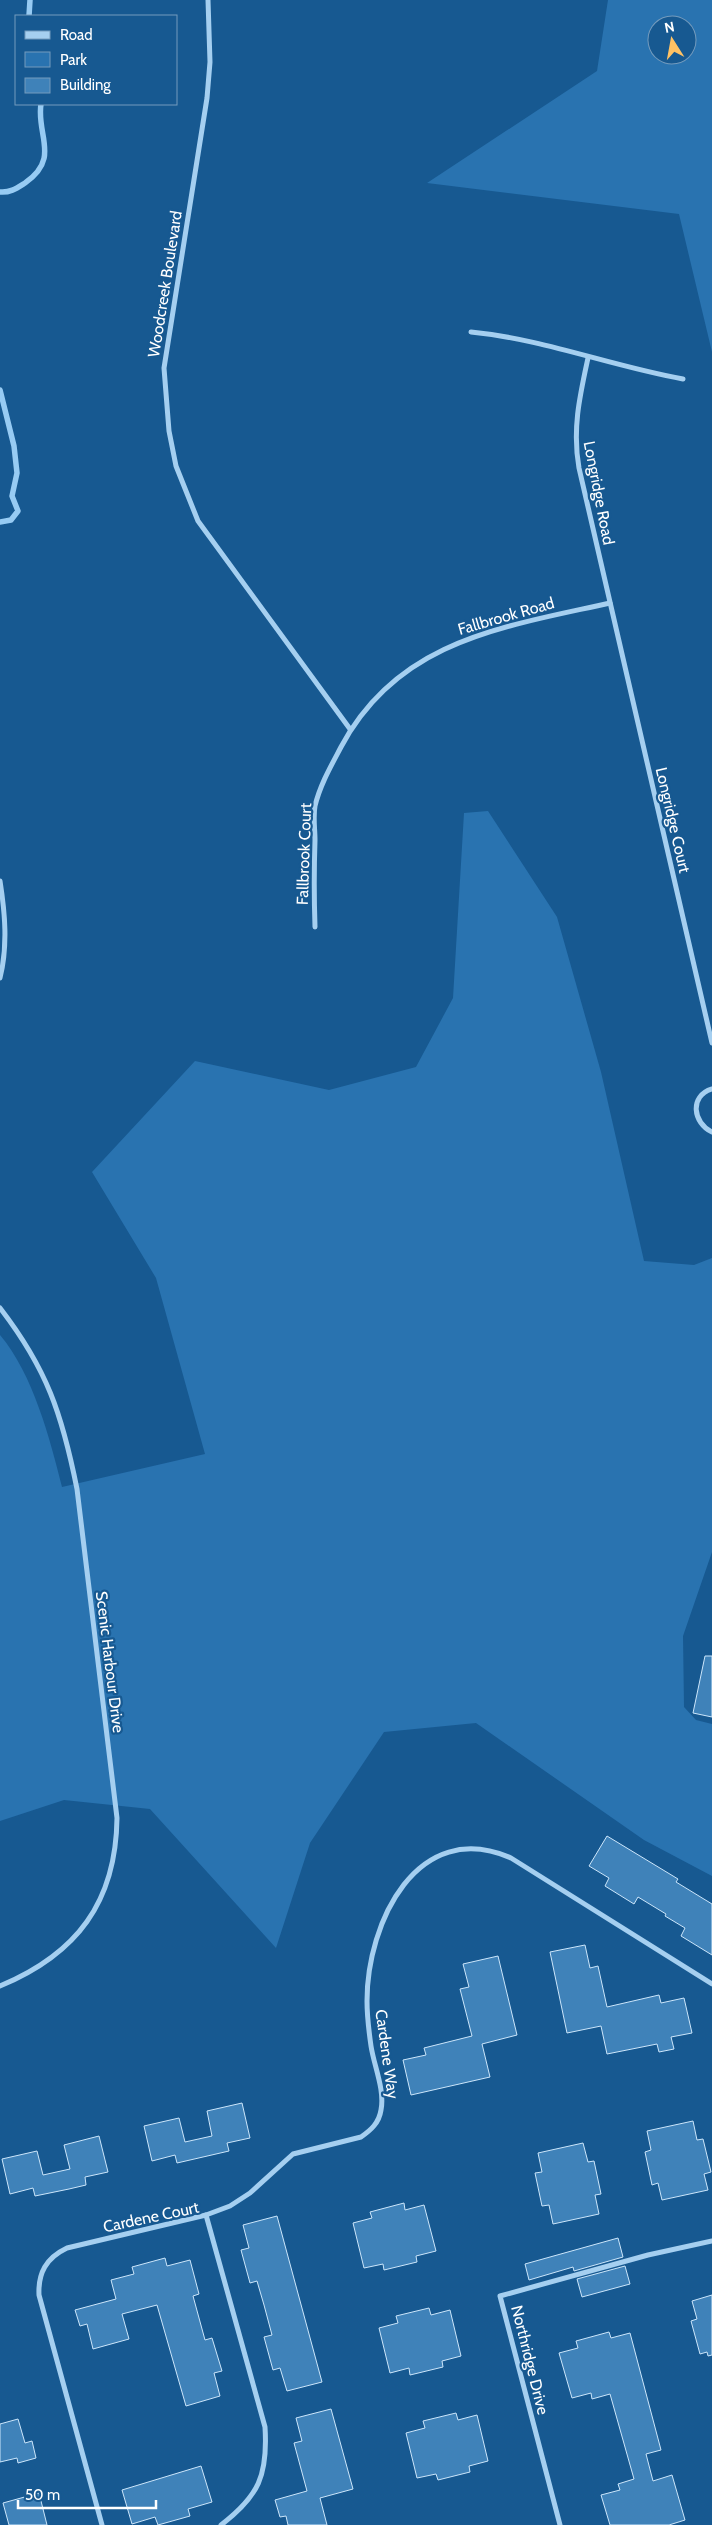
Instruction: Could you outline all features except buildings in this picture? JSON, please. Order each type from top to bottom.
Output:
[{"type":"street","name":"Woodcreek Boulevard","points":[[208,0],[210,62],[207,98],[164,368],[169,432],[176,466],[198,522],[350,729]]},
{"type":"street","points":[[470,332],[510,336],[588,358],[683,379]]},
{"type":"street","name":"Longridge Road","points":[[588,358],[576,413],[576,450],[610,603]]},
{"type":"street","name":"Fallbrook Road","points":[[350,729],[368,705],[392,683],[451,645],[494,629],[610,603]]},
{"type":"street","name":"Longridge Court","points":[[610,603],[712,1043]]},
{"type":"street","name":"Fallbrook Court","points":[[315,927],[315,807],[328,771],[350,729]]},
{"type":"street","points":[[0,881],[5,915],[5,949],[0,978]]},
{"type":"street","points":[[712,1089],[701,1096],[697,1103],[696,1112],[704,1128],[712,1132]]},
{"type":"street","name":"Scenic Harbour Drive","points":[[0,1308],[38,1362],[52,1392],[67,1440],[77,1489],[117,1818],[117,1839],[110,1875],[99,1904],[90,1919],[67,1946],[51,1959],[25,1976],[0,1986]]},
{"type":"street","name":"Cardene Way","points":[[206,2215],[230,2206],[250,2193],[293,2154],[361,2137],[377,2123],[382,2101],[371,2046],[367,2003],[374,1950],[386,1917],[400,1888],[412,1874],[431,1859],[465,1848],[480,1849],[503,1855],[712,1984]]},
{"type":"street","name":"Cardene Court","points":[[102,2525],[39,2295],[40,2277],[48,2260],[66,2248],[206,2215],[265,2427],[266,2448],[263,2471],[256,2488],[247,2504],[221,2525]]},
{"type":"street","name":"Northridge Drive","points":[[560,2525],[500,2296],[648,2255],[712,2241]]},
{"type":"green space","points":[[608,0],[712,0],[712,352],[679,214],[427,183],[597,71]]},
{"type":"green space","points":[[488,811],[557,917],[601,1072],[644,1261],[694,1265],[712,1258],[712,1552],[683,1636],[684,1707],[696,1720],[712,1724],[712,1876],[644,1840],[476,1723],[384,1732],[310,1843],[276,1948],[150,1809],[64,1800],[0,1821],[0,1335],[22,1368],[31,1388],[46,1428],[62,1487],[205,1454],[156,1278],[92,1172],[195,1061],[329,1090],[416,1067],[453,998],[464,813]]},
{"type":"waterway","points":[[29,15],[30,0]]},
{"type":"waterway","points":[[0,192],[10,191],[25,183],[36,174],[42,164],[45,146],[41,126],[41,105]]},
{"type":"waterway","points":[[0,390],[14,446],[17,473],[12,496],[18,511],[11,520],[0,522]]}]
